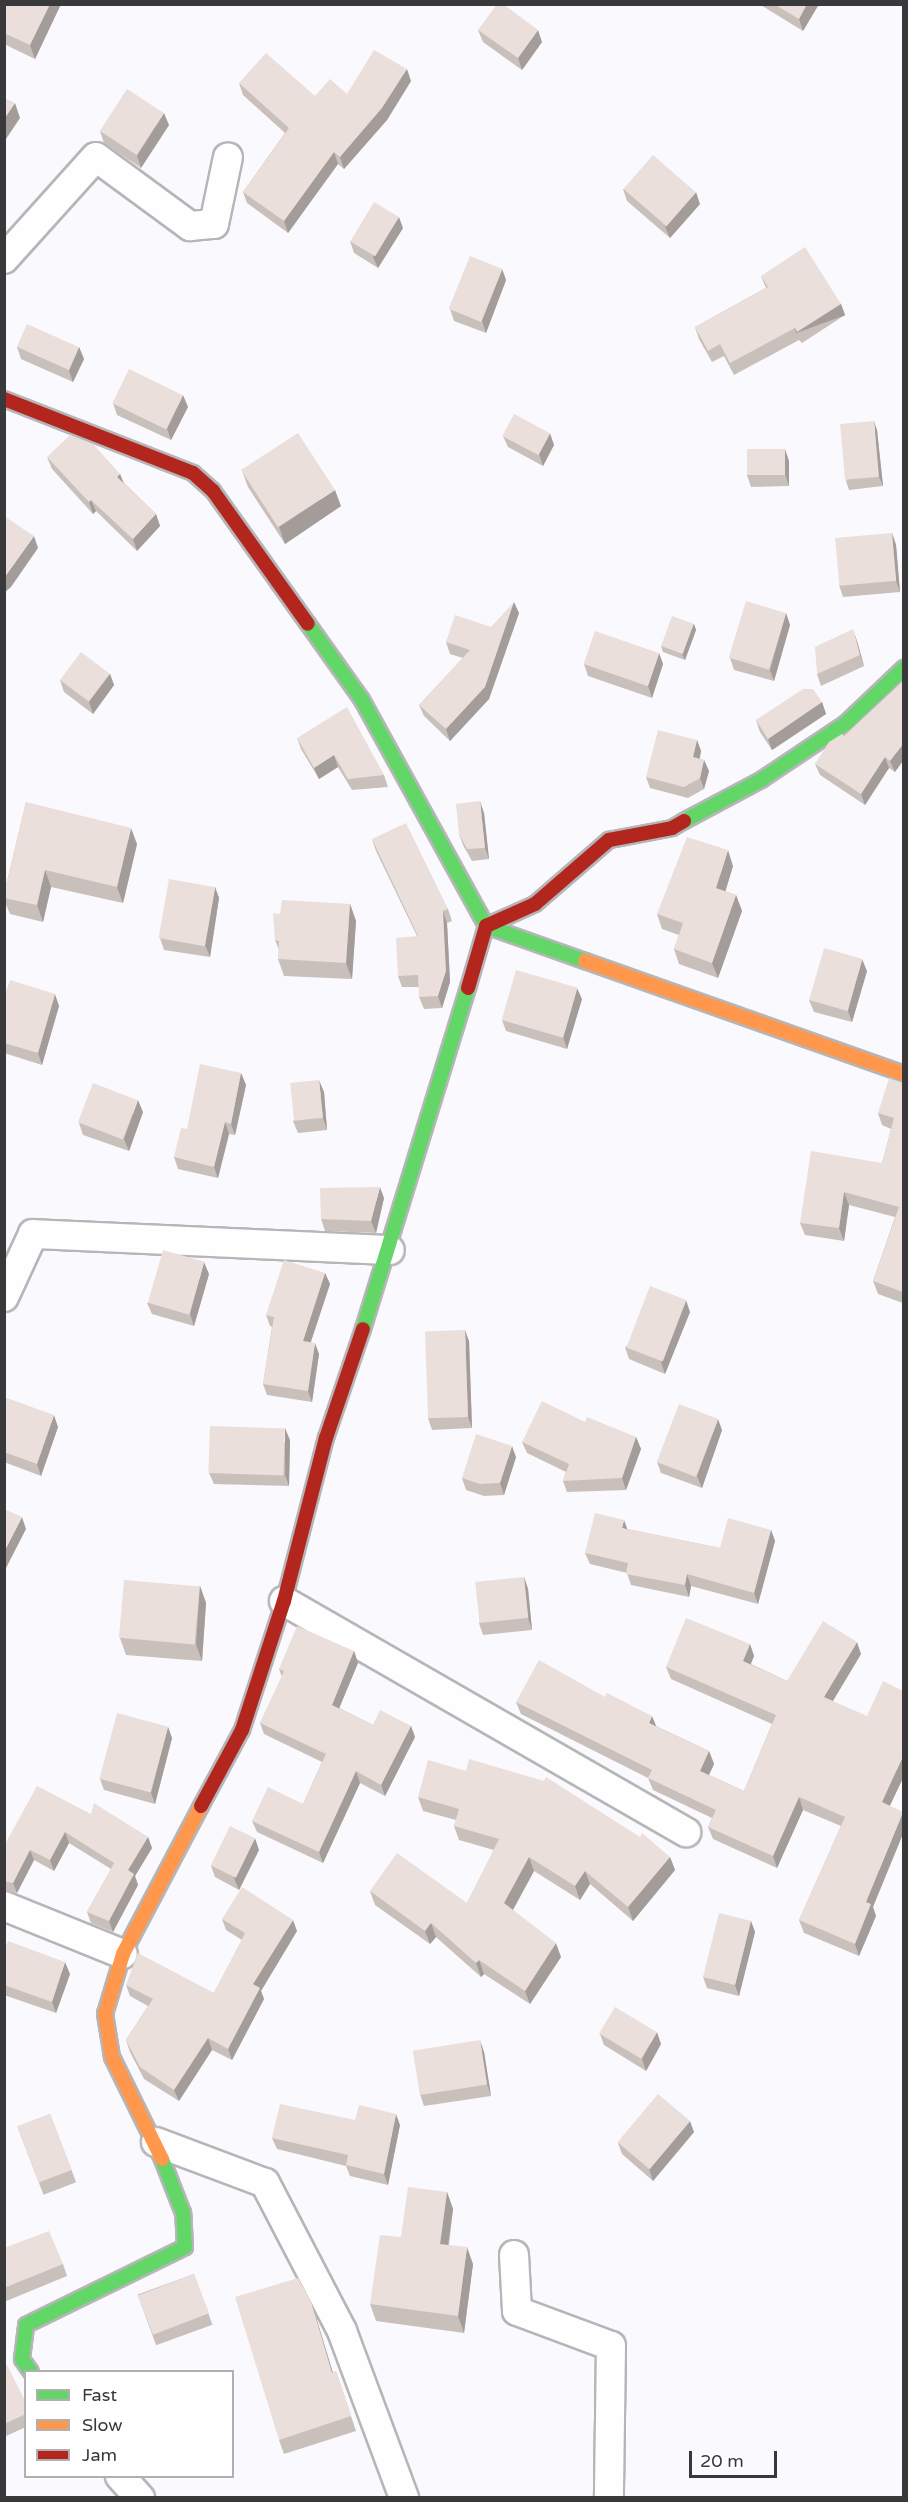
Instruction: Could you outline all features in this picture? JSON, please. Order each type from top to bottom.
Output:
[{"type":"street","points":[[4,259],[96,157],[190,226],[214,224],[228,157]]},
{"type":"street","points":[[4,399],[194,473],[213,491],[362,700],[486,926],[903,1074]]},
{"type":"street","points":[[30,2370],[22,2359],[26,2325],[185,2247],[183,2213],[156,2142],[112,2057],[105,2014],[123,1954],[242,1730],[284,1601],[326,1438],[390,1250],[486,926],[536,904],[609,840],[672,828],[761,780],[846,723],[903,668]]},
{"type":"street","points":[[4,1297],[33,1234],[390,1250]]},
{"type":"street","points":[[284,1601],[686,1833]]},
{"type":"street","points":[[4,1906],[123,1954]]},
{"type":"street","points":[[156,2142],[266,2183],[342,2331],[404,2498]]},
{"type":"street","points":[[514,2255],[517,2311],[611,2346],[609,2498]]},
{"type":"street","points":[[122,2478],[140,2498]]},
{"type":"building","points":[[4,4],[50,4],[30,45],[4,33]]},
{"type":"building","points":[[497,4],[503,4],[538,30],[518,58],[478,30]]},
{"type":"building","points":[[774,4],[807,4],[799,19]]},
{"type":"building","points":[[374,50],[407,69],[382,108],[340,157],[334,152],[284,221],[243,192],[289,128],[239,83],[266,53],[315,96],[330,79],[347,94]]},
{"type":"building","points":[[127,89],[164,113],[137,155],[100,131]]},
{"type":"building","points":[[4,98],[15,103],[4,119]]},
{"type":"building","points":[[653,155],[696,192],[666,226],[623,189]]},
{"type":"building","points":[[374,202],[399,217],[375,256],[350,241]]},
{"type":"building","points":[[805,247],[841,304],[797,332],[795,328],[730,363],[720,344],[708,351],[695,327],[768,287],[761,276]]},
{"type":"building","points":[[470,256],[502,269],[481,322],[449,309]]},
{"type":"building","points":[[27,324],[79,347],[69,370],[17,347]]},
{"type":"building","points":[[129,369],[183,395],[166,429],[112,403]]},
{"type":"building","points":[[514,414],[550,433],[538,455],[502,436]]},
{"type":"building","points":[[874,421],[879,477],[845,480],[840,424]]},
{"type":"building","points":[[298,433],[335,490],[278,527],[241,470]]},
{"type":"building","points":[[70,435],[93,444],[120,474],[117,477],[156,514],[133,539],[91,500],[89,502],[47,457]]},
{"type":"building","points":[[747,449],[785,449],[785,475],[747,475]]},
{"type":"building","points":[[4,516],[34,536],[4,578]]},
{"type":"building","points":[[892,533],[896,581],[839,586],[835,538]]},
{"type":"building","points":[[746,601],[786,613],[769,670],[729,657]]},
{"type":"building","points":[[514,602],[485,687],[446,729],[419,705],[470,650],[446,642],[455,615],[491,627]]},
{"type":"building","points":[[672,616],[694,624],[683,654],[661,646]]},
{"type":"building","points":[[853,629],[860,655],[817,674],[815,647]]},
{"type":"building","points":[[595,631],[659,653],[648,686],[584,664]]},
{"type":"building","points":[[81,652],[110,674],[89,702],[60,680]]},
{"type":"building","points":[[903,681],[903,744],[890,761],[885,757],[861,794],[815,764],[829,742],[842,734],[844,736]]},
{"type":"building","points":[[803,689],[813,689],[822,702],[768,739],[756,720]]},
{"type":"building","points":[[347,707],[384,775],[348,779],[334,755],[314,768],[297,738]]},
{"type":"building","points":[[658,730],[697,740],[693,757],[704,760],[700,778],[684,787],[646,777]]},
{"type":"building","points":[[480,801],[485,848],[467,849],[459,834],[456,804]]},
{"type":"building","points":[[26,802],[131,828],[117,887],[45,870],[37,905],[4,898]]},
{"type":"building","points":[[406,823],[448,909],[443,911],[446,971],[438,996],[419,997],[418,975],[398,976],[396,938],[418,936],[372,839]]},
{"type":"building","points":[[687,837],[728,850],[716,888],[736,895],[712,963],[674,949],[683,923],[657,914]]},
{"type":"building","points":[[169,879],[215,887],[205,946],[159,938]]},
{"type":"building","points":[[282,900],[350,904],[346,963],[278,959],[279,941],[275,940],[273,913],[280,914]]},
{"type":"building","points":[[824,948],[862,959],[848,1011],[809,1000]]},
{"type":"building","points":[[516,970],[578,988],[563,1038],[502,1020]]},
{"type":"building","points":[[10,980],[55,994],[38,1053],[4,1043],[4,998]]},
{"type":"building","points":[[200,1064],[241,1073],[231,1124],[225,1122],[214,1167],[174,1157],[181,1128],[187,1129]]},
{"type":"building","points":[[889,1078],[903,1083],[903,1292],[873,1281],[899,1207],[844,1192],[839,1228],[800,1223],[811,1151],[882,1163],[894,1118],[878,1113]]},
{"type":"building","points":[[319,1080],[323,1118],[294,1121],[290,1083]]},
{"type":"building","points":[[93,1083],[138,1100],[123,1139],[78,1122]]},
{"type":"building","points":[[380,1187],[371,1221],[321,1219],[320,1188]]},
{"type":"building","points":[[163,1250],[204,1262],[189,1315],[148,1303]]},
{"type":"building","points":[[284,1260],[325,1273],[303,1341],[315,1343],[308,1391],[263,1384],[274,1317],[266,1315]]},
{"type":"building","points":[[650,1286],[686,1300],[663,1362],[626,1348]]},
{"type":"building","points":[[465,1330],[468,1417],[428,1418],[425,1331]]},
{"type":"building","points":[[4,1397],[54,1415],[37,1464],[4,1452]]},
{"type":"building","points":[[542,1401],[585,1422],[587,1417],[636,1437],[622,1478],[563,1481],[569,1464],[522,1442]]},
{"type":"building","points":[[679,1404],[718,1419],[696,1477],[657,1462]]},
{"type":"building","points":[[210,1426],[285,1429],[283,1476],[208,1473]]},
{"type":"building","points":[[476,1434],[512,1446],[500,1483],[480,1484],[462,1478]]},
{"type":"building","points":[[4,1509],[22,1517],[4,1552]]},
{"type":"building","points":[[595,1513],[624,1520],[622,1528],[720,1548],[728,1518],[771,1530],[754,1593],[687,1574],[685,1585],[626,1574],[628,1563],[585,1553]]},
{"type":"building","points":[[524,1577],[528,1618],[480,1623],[475,1582]]},
{"type":"building","points":[[124,1580],[200,1587],[195,1644],[119,1638]]},
{"type":"building","points":[[686,1618],[750,1644],[743,1661],[787,1681],[823,1621],[857,1642],[824,1697],[867,1716],[883,1681],[903,1691],[903,1756],[882,1802],[903,1812],[866,1902],[871,1904],[855,1944],[799,1920],[845,1817],[799,1797],[773,1856],[708,1827],[716,1810],[648,1778],[652,1770],[516,1702],[539,1660],[605,1697],[607,1693],[652,1716],[649,1723],[709,1751],[700,1771],[744,1791],[776,1715],[666,1667]]},
{"type":"building","points":[[297,1626],[354,1651],[332,1705],[373,1725],[380,1710],[411,1726],[381,1785],[356,1771],[319,1852],[252,1821],[268,1787],[303,1804],[326,1754],[260,1723],[284,1671],[279,1669]]},
{"type":"building","points":[[117,1713],[168,1727],[151,1792],[99,1779]]},
{"type":"building","points":[[469,1759],[544,1781],[546,1777],[640,1837],[642,1833],[670,1857],[628,1907],[585,1871],[575,1886],[529,1857],[504,1903],[556,1943],[525,1991],[479,1960],[476,1963],[431,1923],[425,1931],[370,1891],[397,1853],[467,1903],[499,1839],[454,1826],[459,1809],[418,1797],[428,1760],[466,1771]]},
{"type":"building","points":[[37,1786],[91,1814],[94,1803],[148,1837],[128,1870],[134,1874],[109,1921],[87,1912],[114,1863],[65,1832],[50,1860],[30,1850],[13,1883],[4,1881],[4,1846]]},
{"type":"building","points":[[230,1826],[255,1838],[236,1878],[211,1866]]},
{"type":"building","points":[[242,1887],[293,1920],[253,1984],[260,1988],[228,2049],[208,2038],[174,2090],[140,2067],[126,2040],[153,1999],[126,1985],[138,1953],[214,1993],[245,1933],[222,1919]]},
{"type":"building","points":[[719,1913],[751,1921],[735,1985],[703,1977]]},
{"type":"building","points":[[8,1941],[65,1962],[52,2002],[4,1985],[4,1951]]},
{"type":"building","points":[[615,2007],[657,2032],[641,2059],[599,2034]]},
{"type":"building","points":[[480,2040],[487,2084],[420,2095],[413,2051]]},
{"type":"building","points":[[658,2094],[690,2121],[650,2169],[618,2142]]},
{"type":"building","points":[[280,2104],[355,2120],[359,2105],[396,2114],[384,2174],[346,2165],[348,2155],[272,2138]]},
{"type":"building","points":[[50,2114],[72,2170],[39,2183],[17,2127]]},
{"type":"building","points":[[408,2187],[447,2192],[440,2244],[467,2247],[458,2316],[370,2304],[380,2235],[401,2237]]},
{"type":"building","points":[[49,2231],[63,2264],[4,2288],[4,2248]]},
{"type":"building","points":[[194,2274],[209,2313],[153,2335],[138,2296]]},
{"type":"building","points":[[298,2278],[311,2302],[332,2373],[336,2371],[351,2416],[279,2440],[235,2297]]},
{"type":"building","points":[[7,2365],[24,2399],[24,2415],[4,2424],[4,2367]]},
{"type":"traffic: fast","points":[[308,624],[362,700],[486,926],[585,961]]},
{"type":"traffic: fast","points":[[684,821],[761,780],[846,723],[904,668]]},
{"type":"traffic: fast","points":[[363,1329],[468,988]]},
{"type":"traffic: fast","points":[[30,2370],[22,2359],[26,2325],[185,2247],[183,2213],[162,2159]]},
{"type":"traffic: slow","points":[[585,961],[904,1074]]},
{"type":"traffic: slow","points":[[162,2159],[112,2057],[105,2014],[123,1954],[201,1806]]},
{"type":"traffic: jam","points":[[4,399],[193,473],[213,491],[308,624]]},
{"type":"traffic: jam","points":[[468,988],[486,926],[535,904],[609,840],[672,828],[684,821]]},
{"type":"traffic: jam","points":[[201,1806],[242,1730],[284,1601],[326,1438],[363,1329]]}]
